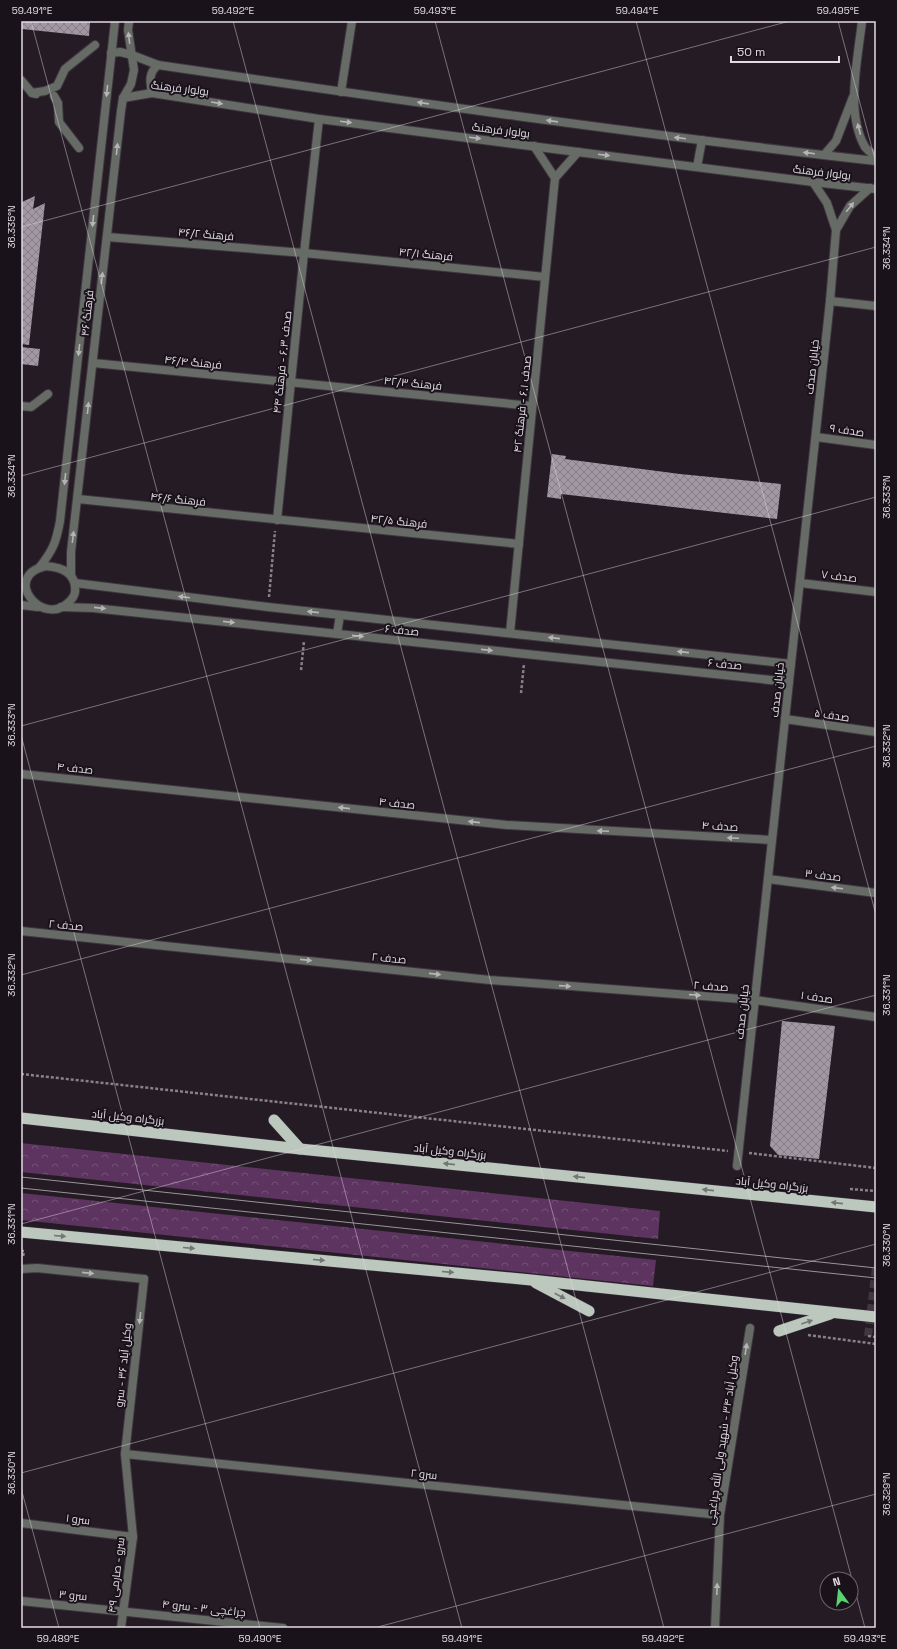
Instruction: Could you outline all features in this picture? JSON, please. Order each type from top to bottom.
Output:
[{"type":"highway","name":"بزرگراه وکیل آباد","points":[[21,1118],[300,1149],[876,1208]]},
{"type":"highway","points":[[274,1120],[300,1149]]},
{"type":"highway","points":[[21,1232],[531,1280],[876,1317]]},
{"type":"highway","points":[[531,1280],[588,1311]]},
{"type":"highway","points":[[779,1331],[835,1312]]},
{"type":"street","name":"فرهنگ ۴۶","points":[[35,569],[50,553],[56,542],[60,521],[115,21]]},
{"type":"street","name":"فرهنگ ۴۶","points":[[73,579],[71,552],[123,98],[131,84],[134,70],[128,30],[129,21]]},
{"type":"street","points":[[341,92],[352,21]]},
{"type":"street","points":[[862,21],[854,94],[858,128],[866,147],[876,158]]},
{"type":"street","points":[[32,93],[45,91],[57,86],[65,69],[95,46]]},
{"type":"street","name":"بولوار فرهنگ","points":[[111,53],[120,52],[132,55],[158,65],[341,92],[702,140],[876,161]]},
{"type":"street","points":[[152,93],[150,77],[154,68],[158,65]]},
{"type":"street","points":[[21,80],[32,93],[63,97]]},
{"type":"street","name":"بولوار فرهنگ","points":[[123,98],[152,93],[319,119],[813,182],[873,188]]},
{"type":"street","points":[[824,155],[836,141],[854,94]]},
{"type":"street","points":[[54,96],[58,104],[60,122],[79,148]]},
{"type":"street","name":"صدف ۶.۳ - فرهنگ ۴۴","points":[[277,520],[290,382],[319,119]]},
{"type":"street","points":[[697,167],[702,140]]},
{"type":"street","points":[[534,146],[555,178],[578,152]]},
{"type":"street","name":"صدف ۶.۱ - فرهنگ ۴۲","points":[[510,633],[555,178]]},
{"type":"street","points":[[813,182],[827,203],[836,230]]},
{"type":"street","points":[[836,230],[850,206],[873,188]]},
{"type":"street","name":"خیابان صدف","points":[[737,1166],[816,437],[836,230]]},
{"type":"street","name":"فرهنگ ۴۶/۲","points":[[107,237],[304,253]]},
{"type":"street","name":"فرهنگ ۴۲/۱","points":[[304,253],[546,276]]},
{"type":"street","points":[[830,301],[876,306]]},
{"type":"street","name":"فرهنگ ۴۶/۴","points":[[93,363],[290,382]]},
{"type":"street","name":"فرهنگ ۴۲/۳","points":[[290,382],[532,406]]},
{"type":"street","points":[[21,406],[31,407],[48,394]]},
{"type":"street","name":"صدف ۹","points":[[816,437],[876,445]]},
{"type":"street","name":"فرهنگ ۴۶/۶","points":[[78,499],[277,520]]},
{"type":"street","name":"فرهنگ ۴۲/۵","points":[[277,520],[519,544]]},
{"type":"street","points":[[21,574],[46,566],[59,568],[73,579],[75,591],[73,598],[68,604],[54,609],[21,605]]},
{"type":"street","points":[[35,569],[27,577],[24,584],[25,592],[28,599],[40,607]]},
{"type":"street","name":"صدف ۶","points":[[73,579],[268,607],[791,664]]},
{"type":"street","name":"صدف ۷","points":[[800,583],[876,592]]},
{"type":"street","name":"صدف ۶","points":[[61,607],[93,608],[789,682]]},
{"type":"street","points":[[337,634],[340,615]]},
{"type":"street","name":"صدف ۵","points":[[785,719],[876,732]]},
{"type":"street","name":"صدف ۴","points":[[21,774],[507,825],[772,840]]},
{"type":"street","name":"صدف ۳","points":[[768,880],[876,893]]},
{"type":"street","name":"صدف ۲","points":[[21,931],[490,980],[755,1000]]},
{"type":"street","name":"صدف ۱","points":[[755,1000],[876,1017]]},
{"type":"street","name":"وکیل آباد ۳۶ - سرو","points":[[21,1268],[37,1268],[144,1279],[125,1454]]},
{"type":"street","name":"وکیل آباد ۳۴ - شهید ولی الله چراغچی","points":[[715,1628],[720,1515],[750,1328]]},
{"type":"street","name":"سرو ۲","points":[[125,1454],[720,1515]]},
{"type":"street","name":"سرو - صارمی ۴۹","points":[[121,1628],[133,1537],[125,1454]]},
{"type":"street","name":"سرو ۱","points":[[21,1523],[133,1537]]},
{"type":"street","name":"سرو ۳","points":[[21,1601],[123,1610]]},
{"type":"street","name":"چراغچی ۳ - سرو ۴","points":[[123,1610],[283,1628]]},
{"type":"path","points":[[268,607],[277,520]]},
{"type":"path","points":[[301,670],[305,630]]},
{"type":"path","points":[[521,693],[525,654]]},
{"type":"path","points":[[21,1074],[876,1168]]},
{"type":"path","points":[[850,1189],[876,1191]]},
{"type":"path","points":[[21,1251],[24,1251],[23,1257],[21,1257]]},
{"type":"path","points":[[802,1334],[876,1344]]},
{"type":"path","points":[[868,1336],[876,1337]]},
{"type":"green space","points":[[21,1143],[660,1211],[658,1239],[21,1172]]},
{"type":"green space","points":[[21,1193],[656,1260],[653,1286],[21,1220]]},
{"type":"building","points":[[22,21],[90,21],[89,36],[22,29]]},
{"type":"building","points":[[35,196],[33,209],[45,203],[29,345],[21,344],[21,212],[22,202]]},
{"type":"building","points":[[21,347],[40,349],[38,366],[21,364]]},
{"type":"building","points":[[552,454],[566,456],[565,459],[680,474],[781,484],[777,519],[561,494],[561,499],[547,497]]},
{"type":"building","points":[[782,1021],[835,1026],[819,1159],[778,1155],[770,1146]]},
{"type":"tunnel","points":[[868,1336],[876,1266]]},
{"type":"tram line","points":[[21,1177],[876,1268]]},
{"type":"tram line","points":[[21,1188],[876,1278]]}]
